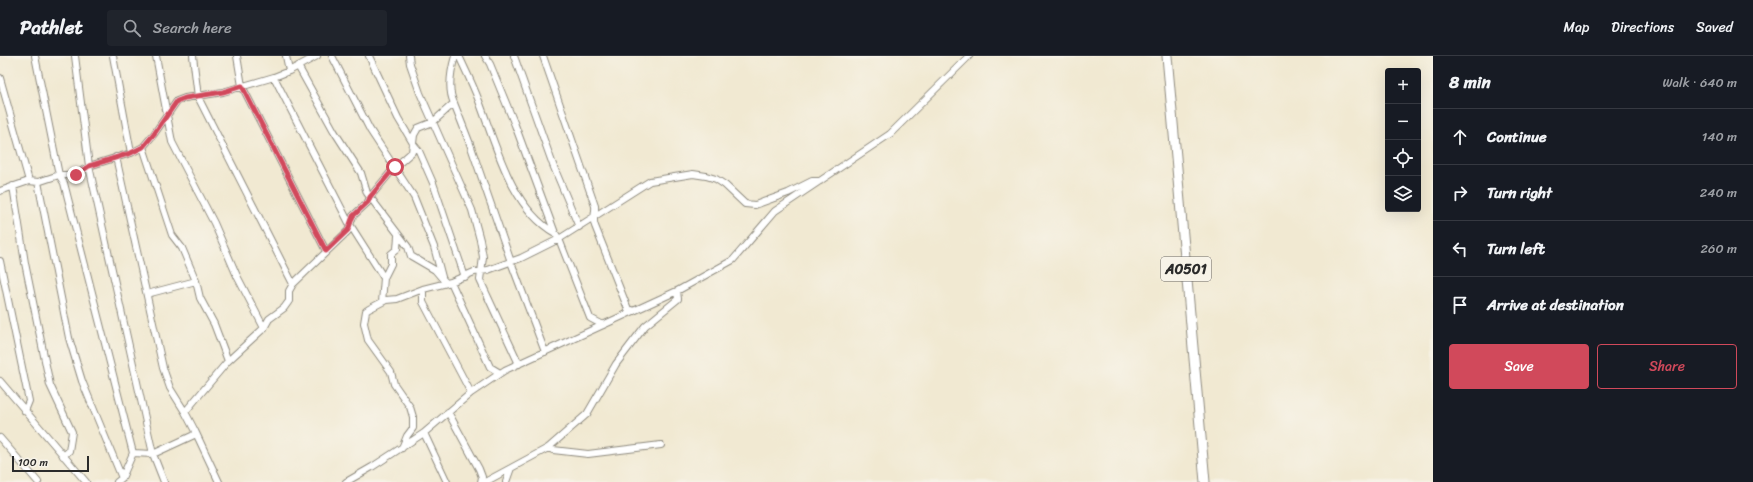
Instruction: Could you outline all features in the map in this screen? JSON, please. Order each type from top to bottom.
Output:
[{"type":"highway","name":"A0501","points":[[1167,56],[1205,482]]},
{"type":"street","points":[[35,56],[59,175],[64,183],[133,453],[119,480]]},
{"type":"street","points":[[75,56],[89,166],[152,454],[164,482]]},
{"type":"street","points":[[113,56],[131,153]]},
{"type":"street","points":[[156,56],[172,142],[214,223],[237,276],[264,328]]},
{"type":"street","points":[[193,56],[198,97],[294,284]]},
{"type":"street","points":[[237,56],[242,86],[326,251]]},
{"type":"street","points":[[286,56],[289,71]]},
{"type":"street","points":[[0,191],[29,181],[38,182],[59,175],[76,175],[89,166],[116,156],[131,153],[143,147],[177,101],[185,98],[223,92],[274,77],[317,56]]},
{"type":"street","points":[[332,56],[370,130],[414,197],[446,281],[490,367],[500,374]]},
{"type":"street","points":[[369,56],[398,118],[414,145],[419,150],[433,183],[465,277]]},
{"type":"street","points":[[409,56],[410,64],[420,93],[472,210],[483,257],[480,280],[519,364]]},
{"type":"street","points":[[455,56],[450,76],[451,99],[454,103],[470,144],[511,262],[545,352]]},
{"type":"street","points":[[459,56],[478,98],[510,180],[524,207],[542,226],[555,233]]},
{"type":"street","points":[[485,56],[490,64],[520,137],[555,233],[590,318],[603,325]]},
{"type":"street","points":[[514,56],[553,165],[579,227]]},
{"type":"street","points":[[543,56],[595,206],[595,226],[628,309],[634,311]]},
{"type":"street","points":[[346,482],[401,449],[424,433],[470,394],[500,374],[677,291],[733,260],[776,212],[890,134],[969,56]]},
{"type":"street","points":[[298,66],[334,131],[361,173],[364,189],[398,236],[408,247],[411,256],[434,270],[446,281]]},
{"type":"street","points":[[274,77],[349,223],[384,278]]},
{"type":"street","points":[[0,78],[29,181]]},
{"type":"street","points":[[185,412],[228,362],[264,328],[269,319],[284,308],[289,301],[289,292],[294,284],[348,230],[349,223],[353,216],[368,202],[370,197],[395,167],[412,152],[414,135],[418,128],[433,122],[454,103]]},
{"type":"street","points":[[143,147],[172,235],[182,248],[196,281],[200,298],[214,324],[228,362]]},
{"type":"street","points":[[116,156],[163,368],[170,388],[185,412],[219,482]]},
{"type":"street","points":[[401,449],[412,428],[413,417],[410,407],[394,384],[391,372],[368,340],[364,323],[366,311],[382,302],[397,299],[446,281],[465,277],[474,272],[511,262],[559,240],[650,181],[693,174],[716,178],[745,204],[755,205],[788,193],[812,181],[820,181]]},
{"type":"street","points":[[38,182],[68,338],[82,381],[119,480]]},
{"type":"street","points":[[13,186],[25,263],[50,385],[72,432],[69,451],[63,456]]},
{"type":"street","points":[[382,302],[384,278],[391,264],[392,254],[397,249],[398,236]]},
{"type":"street","points":[[0,261],[29,402],[25,411]]},
{"type":"street","points":[[146,294],[196,281]]},
{"type":"street","points":[[423,289],[423,302],[470,394]]},
{"type":"street","points":[[485,482],[548,448],[587,414],[616,364],[645,326],[678,299],[677,291]]},
{"type":"street","points":[[0,381],[86,482]]},
{"type":"street","points":[[448,412],[479,469],[482,477],[481,482]]},
{"type":"street","points":[[133,453],[152,454],[194,435],[194,431]]},
{"type":"street","points":[[424,433],[447,482]]},
{"type":"street","points":[[0,438],[38,482]]},
{"type":"street","points":[[548,448],[553,450],[588,454],[661,446]]},
{"type":"street","points":[[506,482],[511,468]]},
{"type":"route","points":[[76,175],[89,166],[116,156],[131,153],[143,147],[177,101],[185,98],[211,95],[242,86],[326,251],[348,230],[349,223],[353,216],[368,202],[370,197],[395,167]]}]
